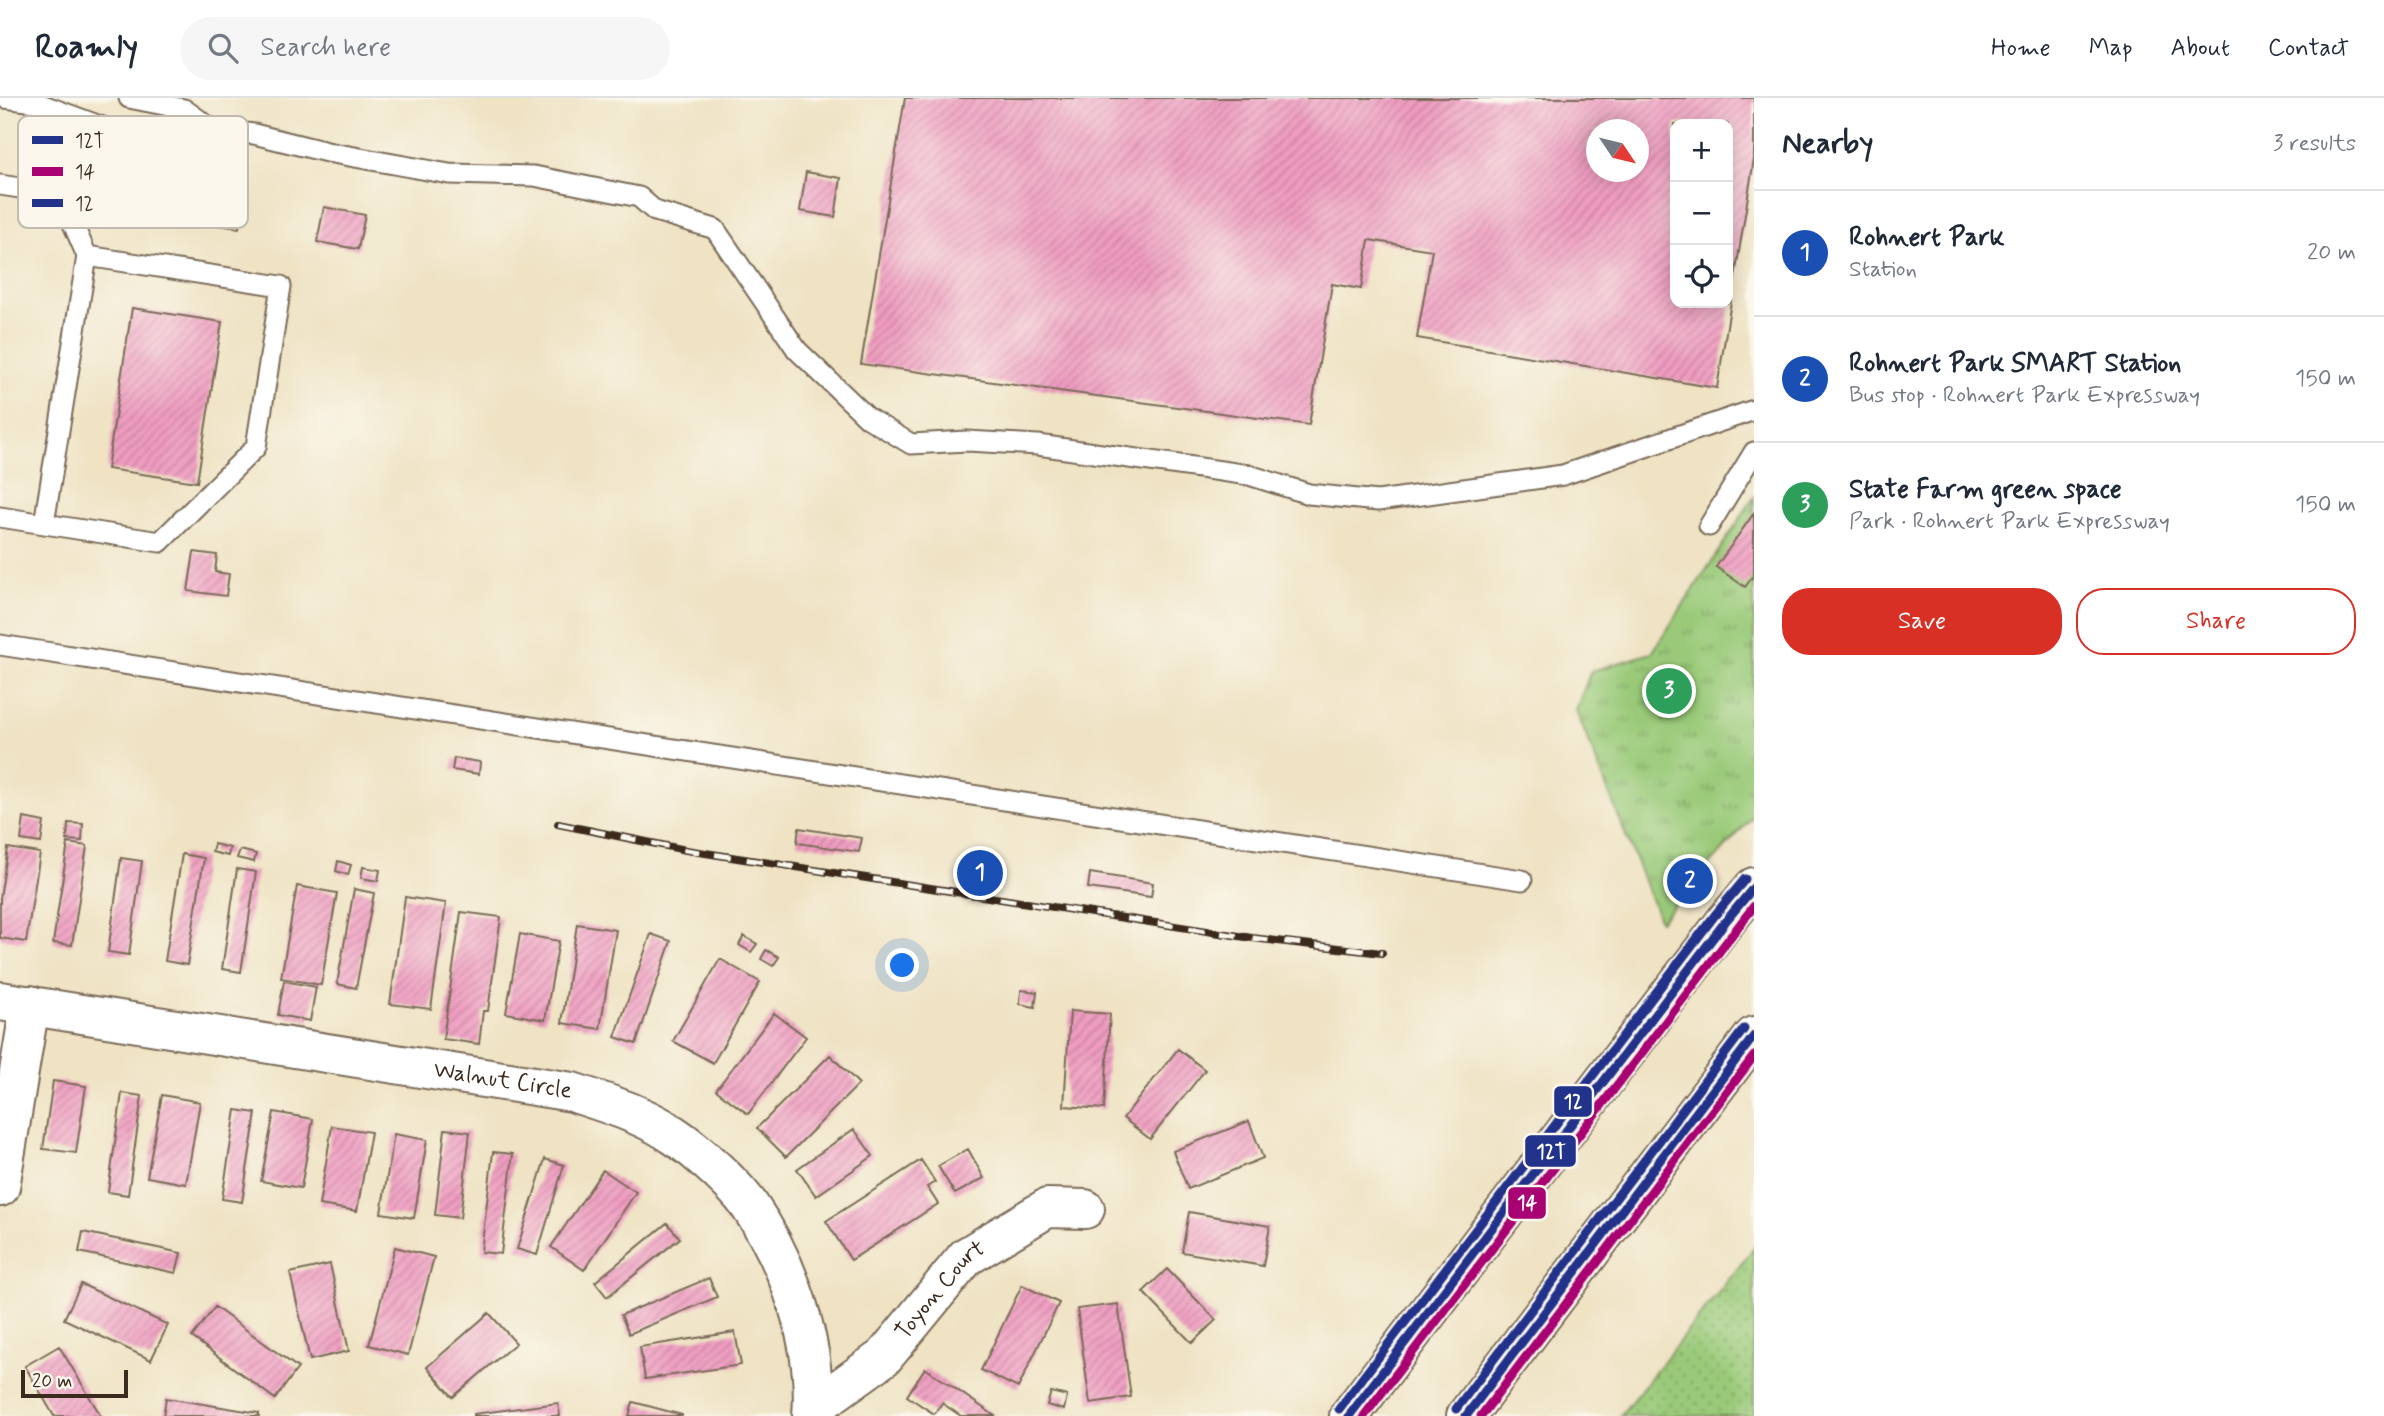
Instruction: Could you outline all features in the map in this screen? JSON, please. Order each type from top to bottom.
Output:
[{"type":"street","points":[[1349,1416],[1754,887]]},
{"type":"street","points":[[0,1187],[15,1003]]},
{"type":"street","name":"Walnut Circle","points":[[15,1003],[572,1092],[632,1112],[675,1136],[711,1166],[748,1203],[771,1243],[808,1340],[813,1412]]},
{"type":"street","points":[[1466,1416],[1754,1036]]},
{"type":"street","name":"Toyon Court","points":[[813,1412],[884,1357],[966,1257],[1047,1208],[1085,1209]]},
{"type":"lane","points":[[5,98],[35,102],[73,116]]},
{"type":"lane","points":[[35,102],[68,98]]},
{"type":"lane","points":[[129,98],[184,109],[194,116]]},
{"type":"lane","points":[[248,133],[327,152],[449,174],[534,176],[639,197],[655,211],[715,229],[797,349],[868,418],[911,444],[967,441],[1038,445],[1249,475],[1308,494],[1378,501],[1563,475],[1754,410]]},
{"type":"lane","points":[[0,185],[18,188]]},
{"type":"lane","points":[[44,524],[87,256],[75,228]]},
{"type":"lane","points":[[0,517],[160,542],[256,447],[281,286],[87,256]]},
{"type":"lane","points":[[1709,526],[1754,452]]},
{"type":"lane","points":[[0,645],[1522,880]]},
{"type":"green space","points":[[1754,497],[1754,815],[1660,921],[1576,710],[1591,671],[1652,653]]},
{"type":"green space","points":[[1754,1248],[1754,1416],[1620,1416]]},
{"type":"building","points":[[905,98],[1754,98],[1754,159],[1733,289],[1733,119],[1670,119],[1670,308],[1730,308],[1717,388],[1417,338],[1432,250],[1369,240],[1361,289],[1332,284],[1309,425],[861,364]]},
{"type":"building","points":[[806,172],[841,178],[835,217],[800,211]]},
{"type":"building","points":[[324,207],[365,215],[358,249],[317,242]]},
{"type":"building","points":[[132,308],[222,322],[197,482],[107,469]]},
{"type":"building","points":[[1754,513],[1754,575],[1745,587],[1716,567]]},
{"type":"building","points":[[194,552],[217,555],[215,572],[229,574],[226,596],[188,591]]},
{"type":"building","points":[[454,758],[480,762],[479,774],[452,770]]},
{"type":"building","points":[[24,818],[44,822],[41,843],[21,840]]},
{"type":"building","points":[[68,823],[83,824],[82,841],[67,840]]},
{"type":"building","points":[[799,828],[862,838],[859,852],[797,843]]},
{"type":"building","points":[[68,843],[87,846],[72,945],[53,943]]},
{"type":"building","points":[[214,844],[230,848],[228,856],[212,852]]},
{"type":"building","points":[[8,848],[40,853],[26,942],[0,938],[0,898]]},
{"type":"building","points":[[240,850],[256,854],[254,862],[237,858]]},
{"type":"building","points":[[182,854],[204,858],[187,965],[165,961]]},
{"type":"building","points":[[121,858],[142,861],[129,955],[108,952]]},
{"type":"building","points":[[338,861],[351,865],[348,875],[336,871]]},
{"type":"building","points":[[363,867],[380,870],[378,881],[361,878]]},
{"type":"building","points":[[237,869],[256,872],[241,972],[222,969]]},
{"type":"building","points":[[1090,873],[1153,883],[1151,897],[1088,888]]},
{"type":"building","points":[[297,886],[337,893],[321,985],[281,978]]},
{"type":"building","points":[[354,889],[374,893],[356,988],[337,984]]},
{"type":"building","points":[[405,897],[446,903],[431,1009],[390,1004]]},
{"type":"building","points":[[461,912],[501,917],[488,1011],[483,1011],[479,1044],[443,1039]]},
{"type":"building","points":[[577,924],[616,930],[600,1029],[562,1023]]},
{"type":"building","points":[[520,934],[559,941],[545,1020],[506,1013]]},
{"type":"building","points":[[651,934],[671,941],[636,1044],[615,1037]]},
{"type":"building","points":[[744,936],[757,944],[751,952],[739,945]]},
{"type":"building","points":[[766,950],[779,957],[773,966],[761,959]]},
{"type":"building","points":[[720,959],[760,982],[713,1063],[673,1041]]},
{"type":"building","points":[[284,981],[316,987],[310,1021],[278,1015]]},
{"type":"building","points":[[1021,990],[1037,992],[1035,1007],[1020,1004]]},
{"type":"building","points":[[1070,1011],[1110,1014],[1104,1109],[1064,1106]]},
{"type":"building","points":[[774,1013],[806,1037],[748,1114],[716,1090]]},
{"type":"building","points":[[1178,1049],[1205,1070],[1150,1139],[1123,1118]]},
{"type":"building","points":[[830,1055],[859,1084],[786,1157],[757,1128]]},
{"type":"building","points":[[53,1081],[86,1086],[76,1153],[43,1149]]},
{"type":"building","points":[[122,1093],[142,1096],[128,1195],[108,1192]]},
{"type":"building","points":[[162,1095],[200,1102],[186,1184],[147,1177]]},
{"type":"building","points":[[236,1110],[256,1113],[242,1202],[222,1199]]},
{"type":"building","points":[[274,1112],[313,1119],[301,1188],[261,1181]]},
{"type":"building","points":[[1249,1121],[1263,1158],[1188,1189],[1173,1151]]},
{"type":"building","points":[[332,1126],[371,1132],[357,1211],[319,1205]]},
{"type":"building","points":[[445,1129],[470,1132],[460,1218],[435,1215]]},
{"type":"building","points":[[854,1129],[873,1156],[816,1196],[797,1169]]},
{"type":"building","points":[[394,1134],[427,1140],[414,1218],[381,1213]]},
{"type":"building","points":[[968,1149],[984,1178],[955,1194],[938,1166]]},
{"type":"building","points":[[493,1152],[513,1154],[501,1254],[481,1252]]},
{"type":"building","points":[[545,1159],[564,1165],[537,1255],[517,1249]]},
{"type":"building","points":[[921,1160],[935,1182],[927,1187],[938,1204],[851,1260],[826,1221]]},
{"type":"building","points":[[603,1170],[636,1192],[584,1270],[551,1247]]},
{"type":"building","points":[[1189,1212],[1270,1226],[1263,1266],[1182,1252]]},
{"type":"building","points":[[667,1223],[680,1238],[607,1297],[595,1282]]},
{"type":"building","points":[[83,1232],[181,1253],[176,1273],[79,1252]]},
{"type":"building","points":[[395,1247],[434,1257],[408,1355],[369,1345]]},
{"type":"building","points":[[330,1264],[349,1351],[310,1360],[290,1273]]},
{"type":"building","points":[[1167,1269],[1216,1320],[1192,1343],[1143,1292]]},
{"type":"building","points":[[709,1278],[717,1297],[629,1334],[621,1315]]},
{"type":"building","points":[[81,1284],[168,1325],[151,1360],[64,1319]]},
{"type":"building","points":[[1022,1285],[1059,1303],[1018,1388],[981,1370]]},
{"type":"building","points":[[1118,1304],[1131,1397],[1090,1403],[1077,1309]]},
{"type":"building","points":[[215,1307],[298,1368],[275,1399],[192,1337]]},
{"type":"building","points":[[489,1313],[516,1343],[453,1397],[427,1367]]},
{"type":"building","points":[[735,1332],[741,1365],[645,1379],[640,1347]]},
{"type":"building","points":[[59,1346],[101,1416],[54,1416],[25,1366]]},
{"type":"building","points":[[925,1368],[995,1416],[961,1416],[942,1403],[934,1414],[907,1396]]},
{"type":"building","points":[[1051,1392],[1067,1396],[1064,1410],[1047,1405]]},
{"type":"building","points":[[166,1398],[259,1413],[259,1416],[163,1416]]},
{"type":"building","points":[[633,1402],[682,1415],[682,1416],[629,1416]]},
{"type":"building","points":[[558,1403],[560,1416],[474,1416],[474,1414]]},
{"type":"railway","points":[[558,824],[686,850],[1252,938],[1382,953]]},
{"type":"transit line","name":"12","points":[[1339,1409],[1745,879]]},
{"type":"transit line","name":"12T","points":[[1349,1416],[1754,887]]},
{"type":"transit line","name":"14","points":[[1364,1416],[1754,906]]},
{"type":"transit line","name":"12","points":[[1456,1409],[1744,1029]]},
{"type":"transit line","name":"12T","points":[[1466,1416],[1754,1036]]},
{"type":"transit line","name":"14","points":[[1481,1416],[1754,1056]]},
{"type":"place","name":"State Farm green space","points":[[1669,691]]},
{"type":"place","name":"Rohnert Park","points":[[980,873]]},
{"type":"place","name":"Rohnert Park SMART Station","points":[[1690,881]]}]
